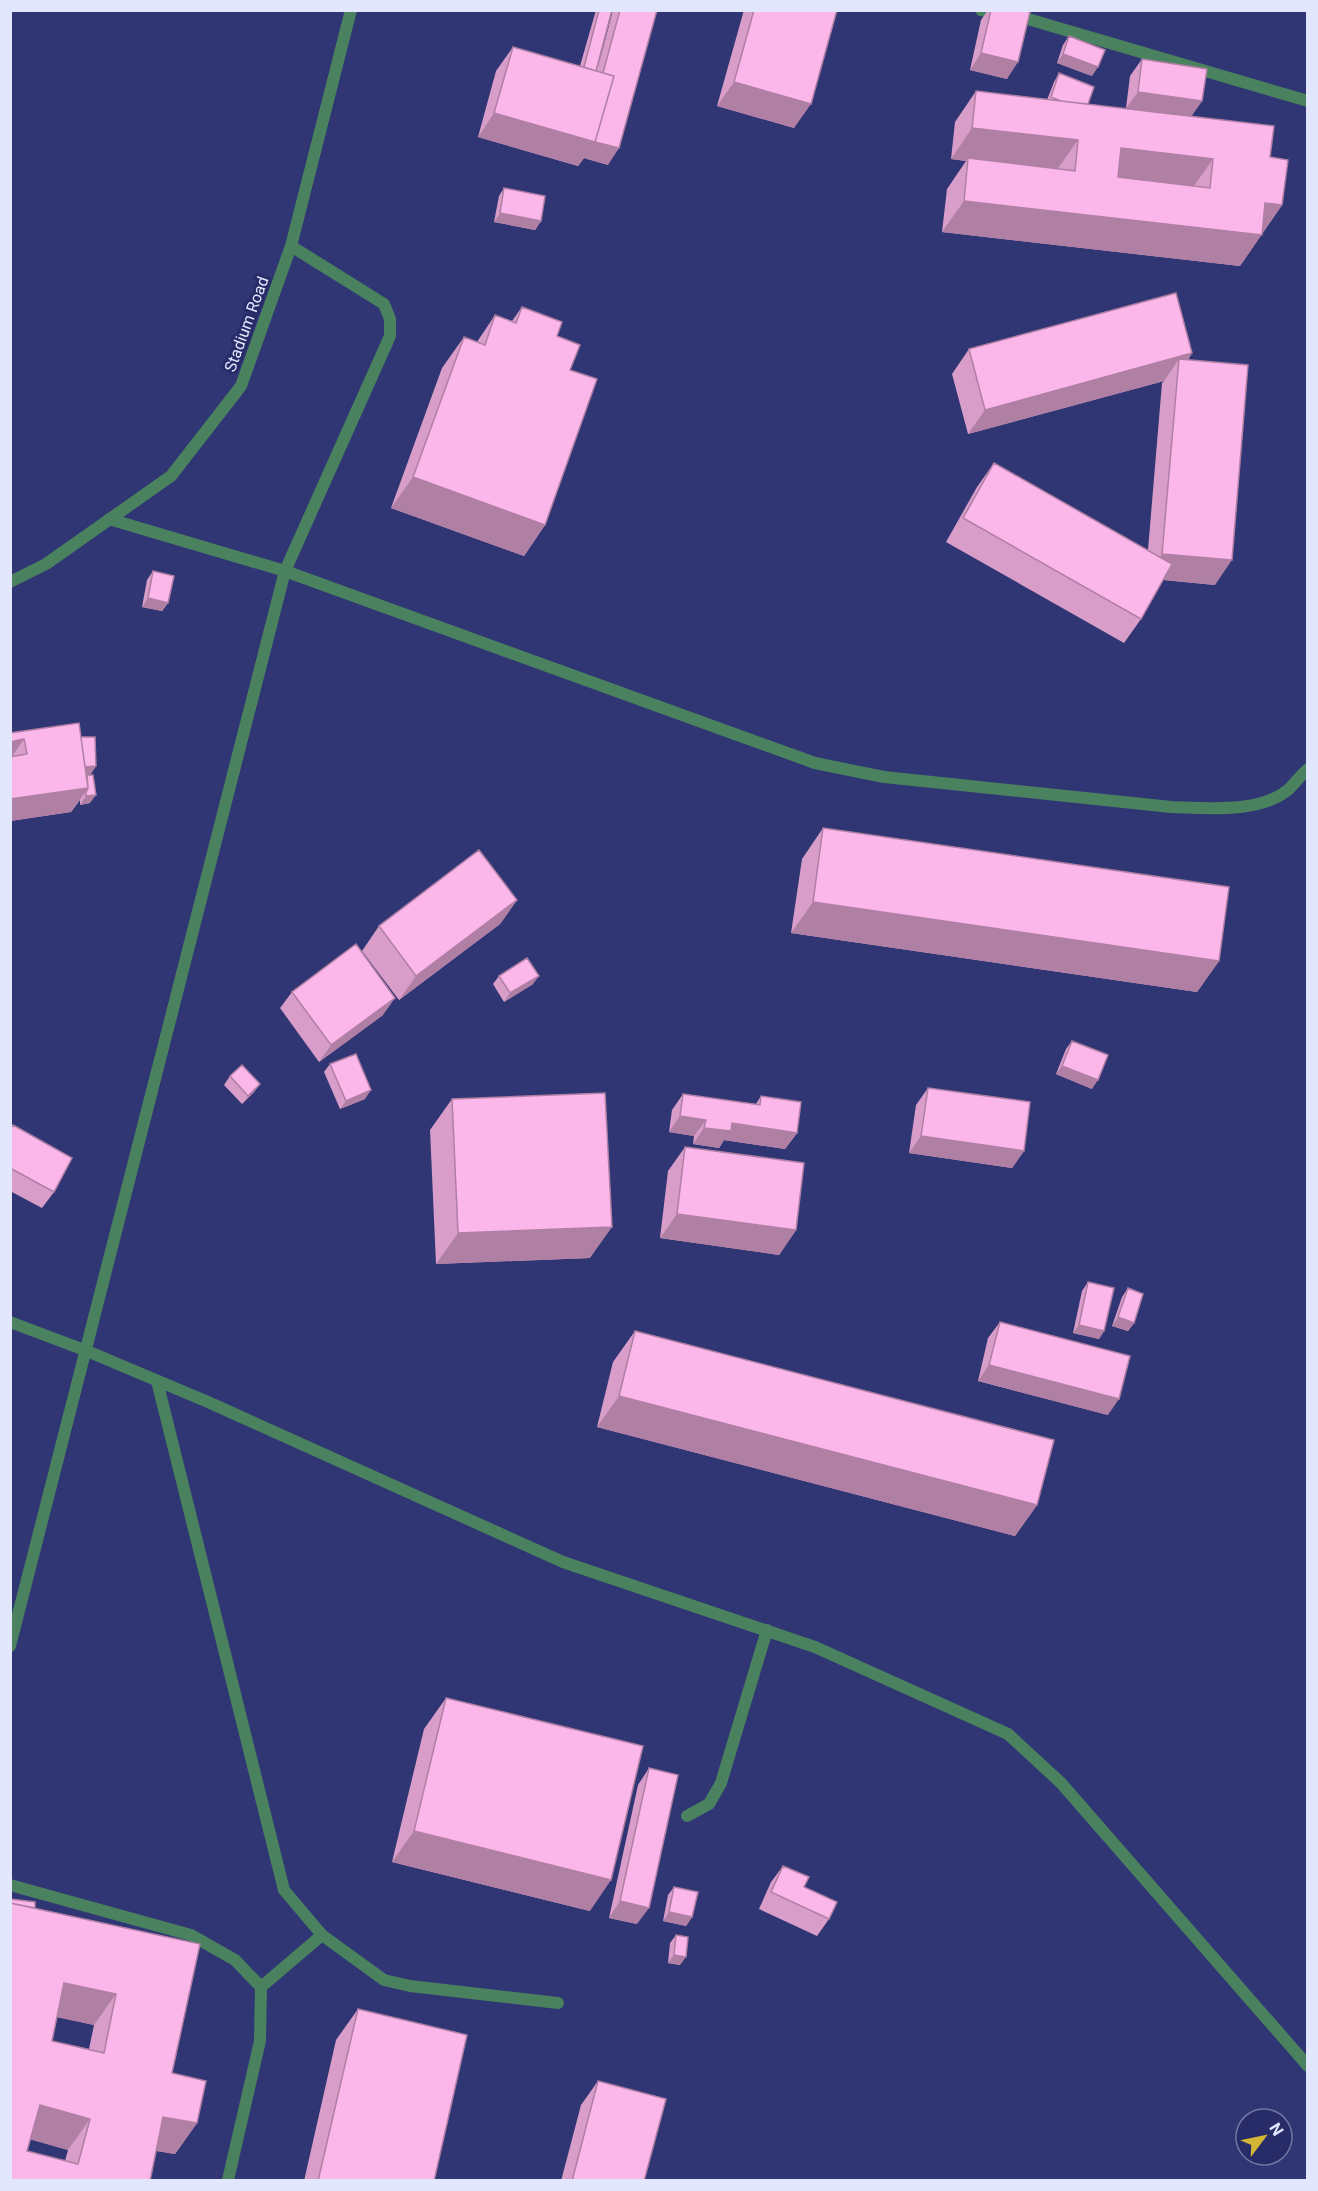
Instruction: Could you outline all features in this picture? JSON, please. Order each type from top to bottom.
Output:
[{"type":"street","name":"Stadium Road","points":[[10,582],[46,564],[171,476],[241,386],[291,246],[351,10]]},
{"type":"street","points":[[981,10],[1021,17],[1308,101]]},
{"type":"street","points":[[10,1646],[285,571],[386,347],[390,327],[387,310],[379,300],[291,246]]},
{"type":"street","points":[[109,519],[285,571],[785,753],[827,766],[884,777],[1171,807],[1206,808],[1263,803],[1288,790],[1308,769]]},
{"type":"street","points":[[10,1322],[157,1381],[563,1562],[815,1647],[1008,1734],[1061,1783],[1308,2066]]},
{"type":"street","points":[[157,1381],[284,1890],[322,1935],[384,1980],[410,1986],[558,2003]]},
{"type":"street","points":[[687,1816],[709,1804],[721,1783],[767,1630]]},
{"type":"street","points":[[10,1886],[191,1935],[235,1960],[261,1987],[260,2041],[228,2181]]},
{"type":"street","points":[[261,1987],[322,1935]]},
{"type":"building","points":[[599,10],[612,10],[596,71],[584,67]]},
{"type":"building","points":[[620,10],[657,10],[619,148],[595,142],[614,76],[603,73]]},
{"type":"building","points":[[754,10],[837,10],[811,104],[734,82]]},
{"type":"building","points":[[991,10],[1030,12],[1018,62],[981,53]]},
{"type":"building","points":[[1069,36],[1105,50],[1098,67],[1063,54]]},
{"type":"building","points":[[513,47],[614,76],[595,142],[494,113]]},
{"type":"building","points":[[1142,59],[1207,69],[1202,101],[1138,92]]},
{"type":"building","points":[[1059,73],[1094,87],[1088,104],[1061,101],[1051,97]]},
{"type":"building","points":[[976,91],[1274,126],[1270,157],[1288,160],[1282,205],[1265,203],[1262,235],[964,201],[968,158],[1075,171],[1078,140],[972,128]],"holes":[[[1121,148],[1213,159],[1210,188],[1118,177]]]},
{"type":"building","points":[[504,188],[545,196],[541,221],[500,213]]},
{"type":"building","points":[[1176,293],[1192,353],[985,410],[969,349]]},
{"type":"building","points":[[522,307],[562,322],[557,336],[580,345],[570,370],[597,379],[545,525],[413,477],[464,337],[485,345],[495,315],[516,323]]},
{"type":"building","points":[[1179,359],[1248,365],[1232,560],[1162,554]]},
{"type":"building","points":[[994,463],[1172,564],[1141,619],[963,518]]},
{"type":"building","points":[[153,571],[174,576],[168,603],[148,598]]},
{"type":"building","points":[[79,723],[88,788],[10,799],[10,757],[27,754],[24,739],[10,742],[10,733]]},
{"type":"building","points":[[81,737],[95,737],[96,766],[85,767]]},
{"type":"building","points":[[87,775],[93,775],[96,795],[86,796]]},
{"type":"building","points":[[823,828],[1229,887],[1219,961],[813,902]]},
{"type":"building","points":[[479,850],[517,900],[416,976],[379,926]]},
{"type":"building","points":[[356,944],[395,998],[331,1045],[292,992]]},
{"type":"building","points":[[527,958],[539,976],[510,993],[499,976]]},
{"type":"building","points":[[1072,1041],[1108,1055],[1098,1080],[1062,1066]]},
{"type":"building","points":[[356,1054],[371,1090],[346,1101],[330,1064]]},
{"type":"building","points":[[242,1065],[260,1084],[248,1096],[230,1076]]},
{"type":"building","points":[[928,1088],[1030,1102],[1024,1151],[921,1136]]},
{"type":"building","points":[[605,1093],[612,1227],[458,1233],[452,1099]]},
{"type":"building","points":[[683,1094],[760,1105],[761,1096],[801,1102],[797,1133],[732,1123],[731,1131],[704,1128],[706,1120],[680,1116]]},
{"type":"building","points":[[13,1125],[72,1158],[54,1192],[10,1168],[10,1129]]},
{"type":"building","points":[[685,1147],[804,1163],[796,1230],[677,1214]]},
{"type":"building","points":[[1088,1282],[1114,1288],[1104,1331],[1079,1325]]},
{"type":"building","points":[[1128,1288],[1143,1294],[1134,1323],[1118,1317]]},
{"type":"building","points":[[1000,1322],[1130,1356],[1119,1399],[989,1365]]},
{"type":"building","points":[[635,1331],[1054,1440],[1037,1505],[619,1396]]},
{"type":"building","points":[[446,1698],[643,1746],[611,1880],[414,1831]]},
{"type":"building","points":[[649,1768],[678,1775],[649,1908],[620,1901]]},
{"type":"building","points":[[783,1866],[809,1877],[804,1887],[837,1902],[829,1919],[771,1892]]},
{"type":"building","points":[[674,1887],[698,1892],[692,1917],[669,1912]]},
{"type":"building","points":[[10,1899],[35,1902],[35,1908],[10,1903]]},
{"type":"building","points":[[10,1903],[200,1944],[172,2073],[206,2081],[197,2123],[163,2117],[150,2181],[10,2181]],"holes":[[[64,1983],[116,1994],[104,2053],[52,2041]],[[40,2105],[90,2119],[78,2164],[27,2151]]]},
{"type":"building","points":[[676,1935],[688,1937],[686,1957],[674,1955]]},
{"type":"building","points":[[358,2009],[467,2035],[434,2181],[318,2181]]},
{"type":"building","points":[[598,2081],[666,2099],[644,2181],[572,2181]]}]
